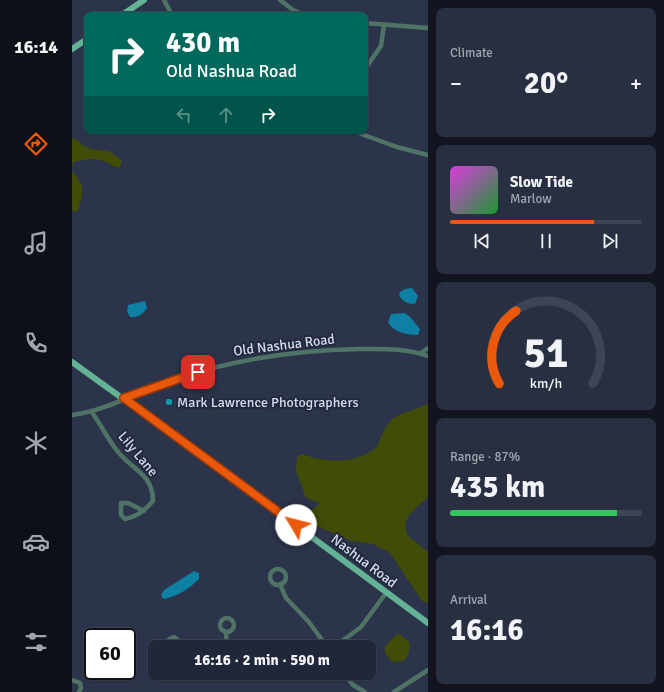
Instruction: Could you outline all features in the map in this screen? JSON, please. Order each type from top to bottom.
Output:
[{"type":"main road","points":[[126,12],[144,0]]},
{"type":"main road","points":[[72,50],[84,41]]},
{"type":"main road","name":"Nashua Road","points":[[72,362],[124,398],[428,623]]},
{"type":"street","points":[[164,0],[170,12]]},
{"type":"street","points":[[280,0],[297,12]]},
{"type":"street","points":[[368,23],[428,28]]},
{"type":"street","points":[[368,65],[381,46],[384,25]]},
{"type":"street","points":[[360,134],[397,147],[428,155]]},
{"type":"street","points":[[421,353],[428,348]]},
{"type":"street","name":"Old Nashua Road","points":[[72,415],[92,411],[198,372],[265,356],[346,349],[396,349],[421,353],[428,356]]},
{"type":"street","name":"Lily Lane","points":[[92,411],[115,449],[147,477],[153,491],[153,501],[144,512]]},
{"type":"street","points":[[121,503],[128,503],[144,512],[125,519],[121,515],[121,503]]},
{"type":"street","points":[[280,584],[286,598],[309,622],[322,640]]},
{"type":"street","points":[[343,640],[361,627],[386,593]]},
{"type":"street","points":[[226,632],[227,640]]},
{"type":"street","points":[[168,640],[174,637],[178,640]]},
{"type":"street","points":[[394,692],[428,670]]},
{"type":"street","points":[[72,680],[80,683],[81,688],[79,692]]},
{"type":"street","points":[[349,680],[353,685],[362,691]]},
{"type":"green space","points":[[72,138],[91,149],[112,153],[117,156],[122,161],[120,167],[115,167],[99,160],[91,159],[74,162],[72,167]]},
{"type":"green space","points":[[72,171],[82,186],[82,194],[78,212],[72,211]]},
{"type":"green space","points":[[428,404],[428,497],[411,513],[406,520],[405,525],[407,535],[428,552],[428,603],[422,601],[390,553],[373,544],[351,541],[307,522],[305,516],[320,503],[306,498],[296,471],[297,457],[301,454],[321,459],[340,461],[359,457],[368,453],[377,447],[386,427],[391,421],[401,414]]},
{"type":"green space","points":[[398,633],[410,643],[409,652],[405,660],[397,662],[391,661],[385,653],[385,646]]},
{"type":"water","points":[[412,288],[418,296],[415,304],[405,302],[399,293],[405,289]]},
{"type":"water","points":[[145,301],[147,308],[144,312],[138,316],[130,317],[127,311],[128,305]]},
{"type":"water","points":[[405,313],[420,329],[418,335],[397,331],[388,322],[391,314]]},
{"type":"water","points":[[194,571],[199,573],[199,579],[178,594],[163,599],[161,595],[164,590]]},
{"type":"place","name":"Mark Lawrence Photographers","points":[[169,402]]},
{"type":"route","points":[[198,372],[124,398],[296,525]]}]
